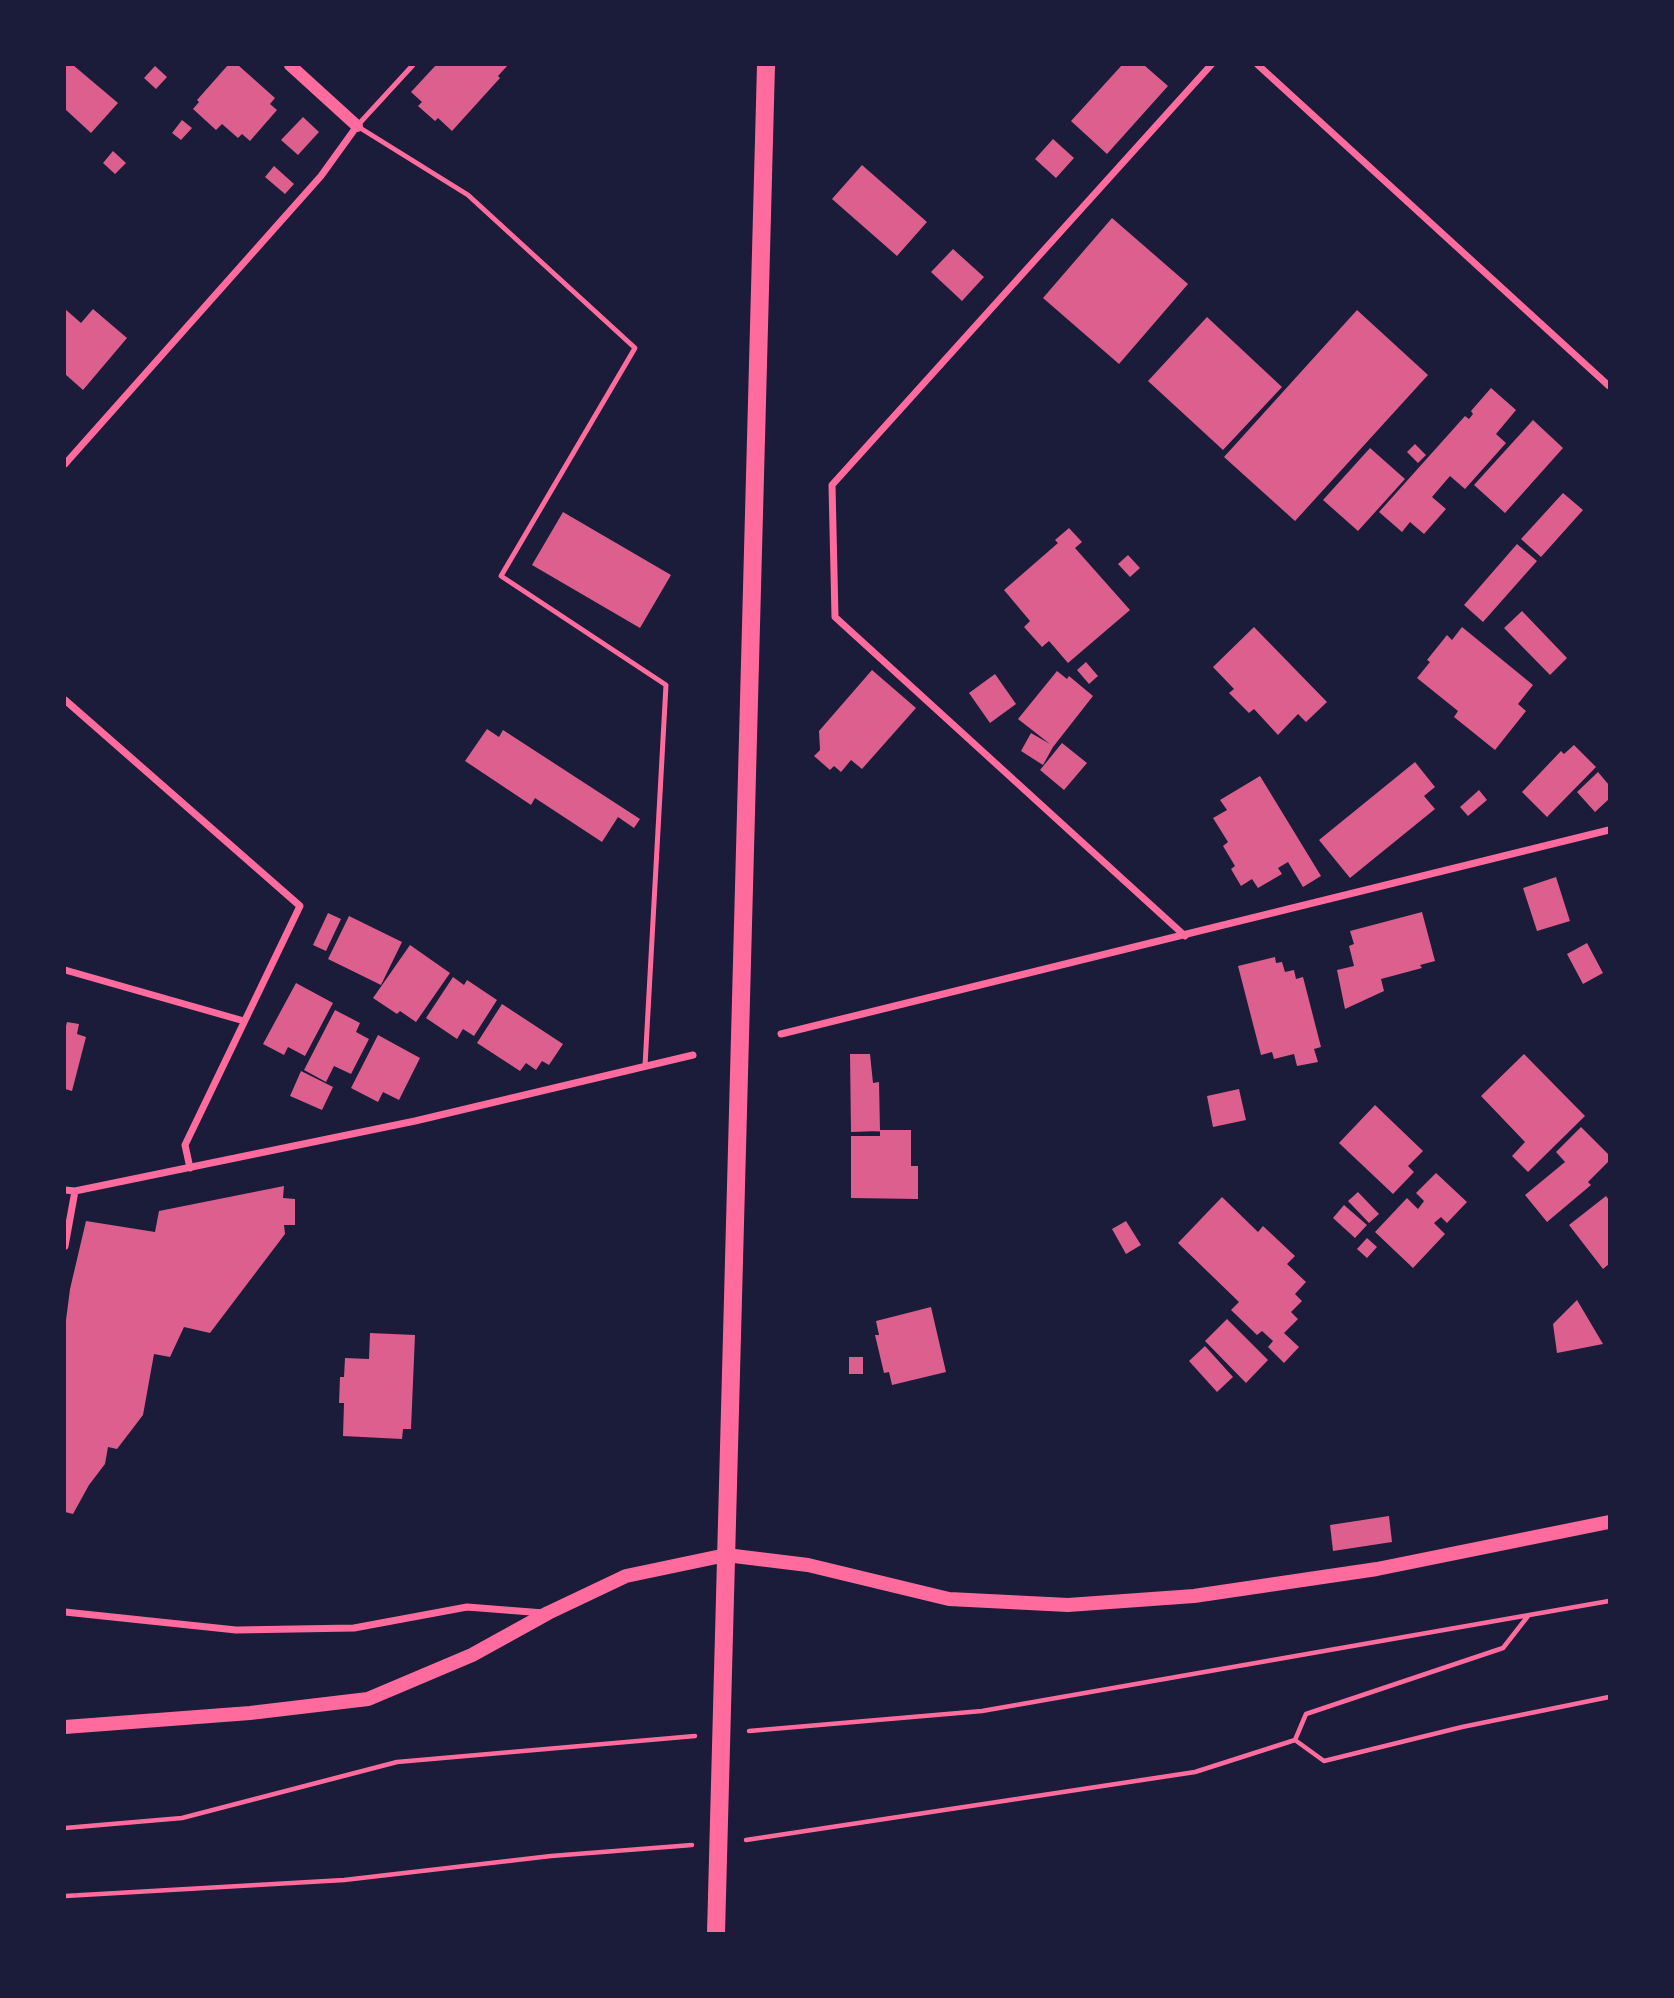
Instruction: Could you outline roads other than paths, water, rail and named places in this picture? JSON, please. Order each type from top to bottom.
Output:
[{"type":"main road","points":[[716,1933],[766,65]]},
{"type":"main road","points":[[65,1727],[250,1713],[368,1699],[472,1655],[548,1613],[626,1576],[726,1555],[808,1565],[949,1599],[1068,1605],[1194,1596],[1377,1569],[1609,1522]]},
{"type":"street","points":[[65,464],[321,176],[358,126],[290,65]]},
{"type":"street","points":[[1185,936],[835,617],[832,485],[1211,65]]},
{"type":"street","points":[[1258,65],[1609,386]]},
{"type":"street","points":[[65,700],[300,906],[185,1145],[190,1168]]},
{"type":"street","points":[[781,1034],[1609,830]]},
{"type":"street","points":[[65,970],[244,1021]]},
{"type":"street","points":[[65,1190],[75,1191],[415,1121],[693,1055]]},
{"type":"street","points":[[65,1246],[75,1191]]},
{"type":"street","points":[[65,1612],[236,1630],[354,1628],[467,1607],[548,1613]]},
{"type":"lane","points":[[413,65],[358,126],[468,195],[635,348],[501,576],[666,685],[645,1066]]}]
